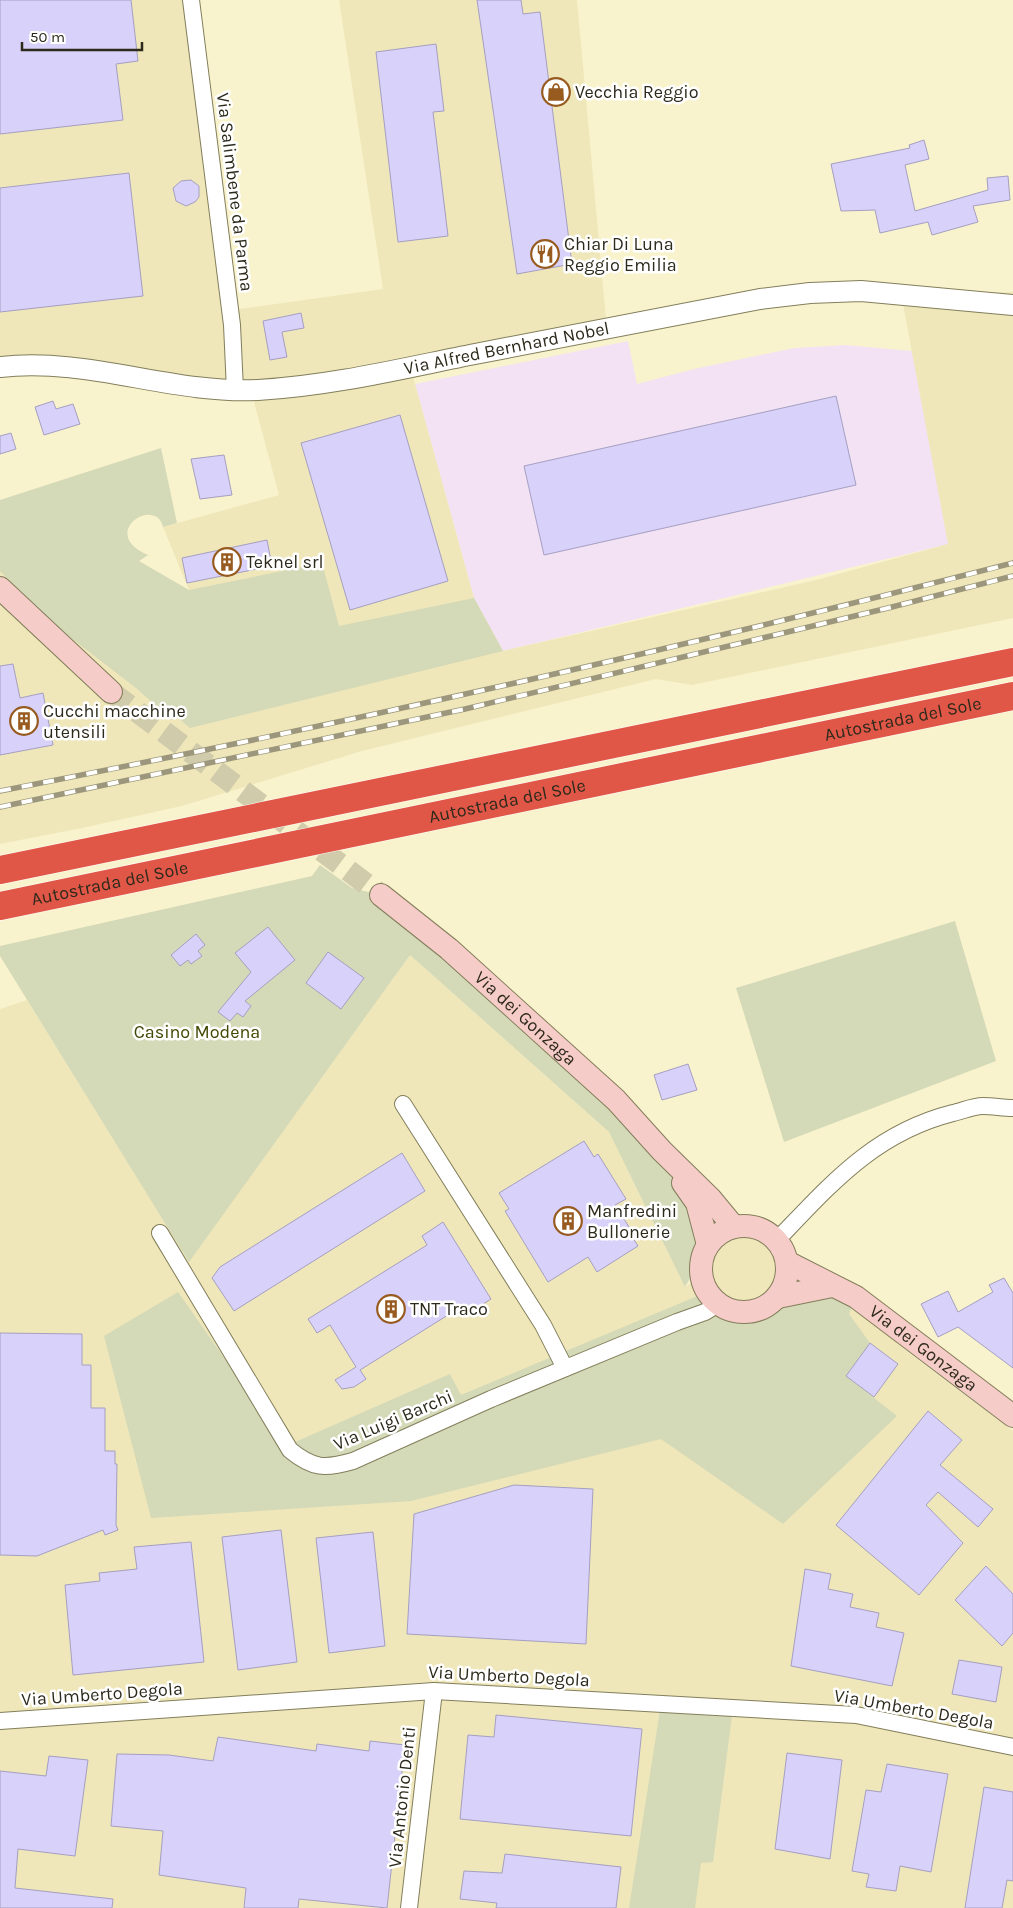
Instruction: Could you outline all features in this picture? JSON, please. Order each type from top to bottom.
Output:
[{"type":"highway","name":"Autostrada del Sole","points":[[0,870],[1013,662]]},
{"type":"highway","name":"Autostrada del Sole","points":[[0,906],[1013,696]]},
{"type":"main road","points":[[0,588],[112,692]]},
{"type":"main road","name":"Via dei Gonzaga","points":[[381,895],[449,949],[616,1100],[662,1151],[710,1198],[734,1227]]},
{"type":"main road","name":"Via dei Gonzaga","points":[[662,1151],[696,1203],[708,1245]]},
{"type":"main road","points":[[778,1297],[784,1286],[787,1262],[777,1240],[748,1226],[734,1227],[720,1234],[708,1245],[701,1260],[701,1276],[707,1292],[718,1304],[738,1312],[760,1310],[778,1297],[832,1286]]},
{"type":"main road","name":"Via dei Gonzaga","points":[[787,1262],[856,1297],[1013,1416]]},
{"type":"street","name":"Via Salimbene da Parma","points":[[191,0],[232,325],[235,390]]},
{"type":"street","name":"Via Alfred Bernhard Nobel","points":[[0,367],[25,365],[65,366],[187,385],[235,390],[275,388],[346,379],[751,300],[802,294],[861,291],[1013,305]]},
{"type":"street","points":[[404,1104],[543,1325],[565,1368]]},
{"type":"street","points":[[777,1240],[842,1173],[877,1145],[902,1131],[940,1116],[982,1106],[1013,1108]]},
{"type":"street","name":"Via Luigi Barchi","points":[[160,1233],[290,1450],[304,1462],[332,1467],[353,1461],[491,1399],[677,1322],[706,1312],[718,1304]]},
{"type":"street","name":"Via Umberto Degola","points":[[0,1721],[434,1691],[856,1715],[1013,1747]]},
{"type":"street","name":"Via Antonio Denti","points":[[409,1908],[434,1691]]},
{"type":"shaded area","points":[[0,0],[188,0],[225,311],[383,289],[339,0],[577,0],[606,319],[409,362],[474,598],[503,651],[816,580],[948,544],[901,294],[1013,292],[1013,618],[692,685],[656,679],[362,751],[182,806],[0,844],[0,541],[189,590],[163,527],[279,495],[253,398],[0,360]]},
{"type":"shaded area","points":[[628,341],[637,384],[694,369],[794,348],[845,345],[912,351],[949,544],[503,651],[474,598],[415,384]]},
{"type":"shaded area","points":[[410,955],[609,1132],[685,1287],[701,1276],[701,1260],[708,1245],[734,1227],[748,1226],[759,1230],[777,1240],[787,1262],[832,1286],[905,1350],[1013,1431],[1013,1908],[0,1908],[0,1009],[27,1000],[189,1261]]},
{"type":"green space","points":[[161,448],[177,523],[163,527],[158,518],[151,515],[142,516],[134,521],[128,528],[128,537],[134,546],[148,555],[139,561],[189,590],[322,563],[339,626],[474,598],[503,651],[190,728],[176,716],[172,720],[136,688],[58,628],[0,571],[0,500]]},
{"type":"green space","name":"Casino Modena","points":[[320,865],[352,888],[381,895],[616,1100],[697,1203],[701,1260],[685,1287],[609,1132],[410,955],[189,1262],[0,956],[0,946],[312,876]]},
{"type":"green space","points":[[955,921],[996,1061],[784,1142],[736,988]]},
{"type":"green space","points":[[178,1292],[286,1446],[450,1374],[461,1395],[707,1292],[718,1304],[738,1312],[760,1310],[778,1297],[856,1297],[849,1314],[870,1343],[846,1376],[897,1416],[783,1524],[661,1439],[411,1501],[151,1518],[104,1336]]},
{"type":"green space","points":[[661,1704],[733,1708],[713,1862],[701,1863],[695,1908],[629,1908]]},
{"type":"building","points":[[0,0],[131,0],[138,61],[116,64],[123,120],[0,134]]},
{"type":"building","points":[[477,0],[521,0],[523,14],[540,12],[572,264],[517,274]]},
{"type":"building","points":[[436,44],[444,111],[433,112],[448,236],[398,242],[376,52]]},
{"type":"building","points":[[924,140],[929,159],[905,165],[915,211],[988,190],[987,178],[1008,176],[1010,200],[973,206],[978,222],[932,235],[928,222],[880,233],[875,210],[841,211],[831,164],[910,148],[909,145]]},
{"type":"building","points":[[129,173],[143,296],[0,312],[0,188]]},
{"type":"building","points":[[191,180],[199,186],[199,197],[195,202],[186,206],[176,201],[173,188],[181,181]]},
{"type":"building","points":[[301,313],[304,328],[282,332],[287,357],[270,360],[263,321]]},
{"type":"building","points":[[836,396],[856,485],[544,555],[524,466]]},
{"type":"building","points":[[53,401],[56,409],[73,404],[80,424],[44,435],[35,407]]},
{"type":"building","points":[[400,415],[448,581],[350,610],[301,443]]},
{"type":"building","points":[[11,433],[16,449],[0,454],[0,436]]},
{"type":"building","points":[[224,455],[232,495],[200,499],[191,459]]},
{"type":"building","name":"Teknel srl","points":[[267,540],[272,566],[187,583],[182,558]]},
{"type":"building","name":"Cucchi macchine utensili","points":[[13,664],[20,698],[43,693],[53,745],[0,755],[0,666]]},
{"type":"building","points":[[268,927],[295,960],[245,1001],[251,1006],[243,1017],[237,1013],[230,1021],[218,1012],[251,972],[235,953]]},
{"type":"building","points":[[196,934],[205,945],[198,951],[202,956],[191,964],[188,960],[180,966],[171,955]]},
{"type":"building","points":[[328,952],[364,978],[341,1009],[306,983]]},
{"type":"building","points":[[688,1064],[697,1090],[662,1100],[654,1075]]},
{"type":"building","name":"Manfredini Bullonerie","points":[[584,1141],[594,1157],[598,1154],[626,1199],[615,1205],[631,1230],[629,1232],[638,1246],[597,1272],[588,1257],[548,1282],[505,1211],[509,1209],[499,1193]]},
{"type":"building","points":[[402,1153],[425,1191],[234,1311],[212,1278],[220,1267]]},
{"type":"building","name":"TNT Traco","points":[[443,1222],[491,1299],[469,1313],[464,1305],[360,1370],[366,1379],[354,1387],[342,1389],[335,1380],[356,1367],[330,1325],[317,1333],[308,1319],[427,1245],[422,1236]]},
{"type":"building","points":[[1004,1278],[1013,1293],[1013,1368],[958,1327],[938,1337],[921,1304],[948,1291],[958,1312],[993,1292],[989,1285]]},
{"type":"building","points":[[0,1333],[82,1334],[82,1365],[91,1365],[91,1408],[105,1408],[105,1451],[115,1451],[115,1464],[117,1464],[116,1525],[118,1530],[105,1535],[103,1530],[37,1556],[0,1555]]},
{"type":"building","points":[[870,1343],[898,1364],[874,1397],[846,1376]]},
{"type":"building","points":[[928,1411],[962,1440],[940,1465],[993,1509],[978,1527],[938,1492],[926,1505],[963,1543],[919,1595],[836,1525]]},
{"type":"building","points":[[514,1485],[593,1489],[586,1644],[407,1634],[414,1514]]},
{"type":"building","points":[[281,1530],[297,1662],[238,1670],[222,1537]]},
{"type":"building","points":[[373,1532],[385,1646],[329,1653],[316,1538]]},
{"type":"building","points":[[191,1542],[204,1662],[73,1675],[65,1585],[100,1581],[99,1573],[137,1569],[134,1547]]},
{"type":"building","points":[[986,1566],[1013,1594],[1013,1633],[1002,1646],[955,1600]]},
{"type":"building","points":[[805,1569],[831,1574],[828,1589],[853,1594],[850,1607],[879,1613],[876,1627],[904,1633],[892,1686],[791,1666]]},
{"type":"building","points":[[959,1660],[1002,1667],[996,1702],[952,1694]]},
{"type":"building","points":[[496,1715],[642,1729],[631,1836],[460,1819],[468,1735],[494,1737]]},
{"type":"building","points":[[218,1737],[316,1751],[317,1744],[369,1751],[370,1741],[405,1745],[387,1908],[299,1899],[298,1908],[244,1908],[246,1888],[159,1875],[163,1831],[111,1826],[117,1754],[169,1755],[213,1761]]},
{"type":"building","points":[[787,1753],[842,1760],[830,1859],[775,1849]]},
{"type":"building","points":[[49,1756],[88,1760],[75,1856],[18,1849],[15,1888],[113,1899],[112,1908],[0,1908],[0,1771],[46,1776]]},
{"type":"building","points":[[887,1764],[948,1774],[931,1872],[900,1866],[896,1891],[866,1887],[869,1874],[852,1871],[866,1790],[881,1792]]},
{"type":"building","points":[[984,1787],[1013,1792],[1013,1881],[1007,1880],[1002,1908],[965,1908]]},
{"type":"building","points":[[505,1854],[621,1867],[616,1908],[496,1908],[497,1903],[460,1899],[464,1871],[502,1873]]},
{"type":"tunnel","points":[[111,692],[381,895]]},
{"type":"railway","points":[[0,791],[382,713],[635,656],[1013,563]]},
{"type":"railway","points":[[0,807],[465,709],[888,608],[1013,576]]},
{"type":"place","name":"Vecchia Reggio","points":[[556,92]]},
{"type":"place","name":"Chiar Di Luna Reggio Emilia","points":[[545,254]]},
{"type":"place","name":"Teknel srl","points":[[227,562]]},
{"type":"place","name":"Cucchi macchine utensili","points":[[24,721]]},
{"type":"place","name":"Manfredini Bullonerie","points":[[568,1221]]},
{"type":"place","name":"TNT Traco","points":[[391,1309]]}]
